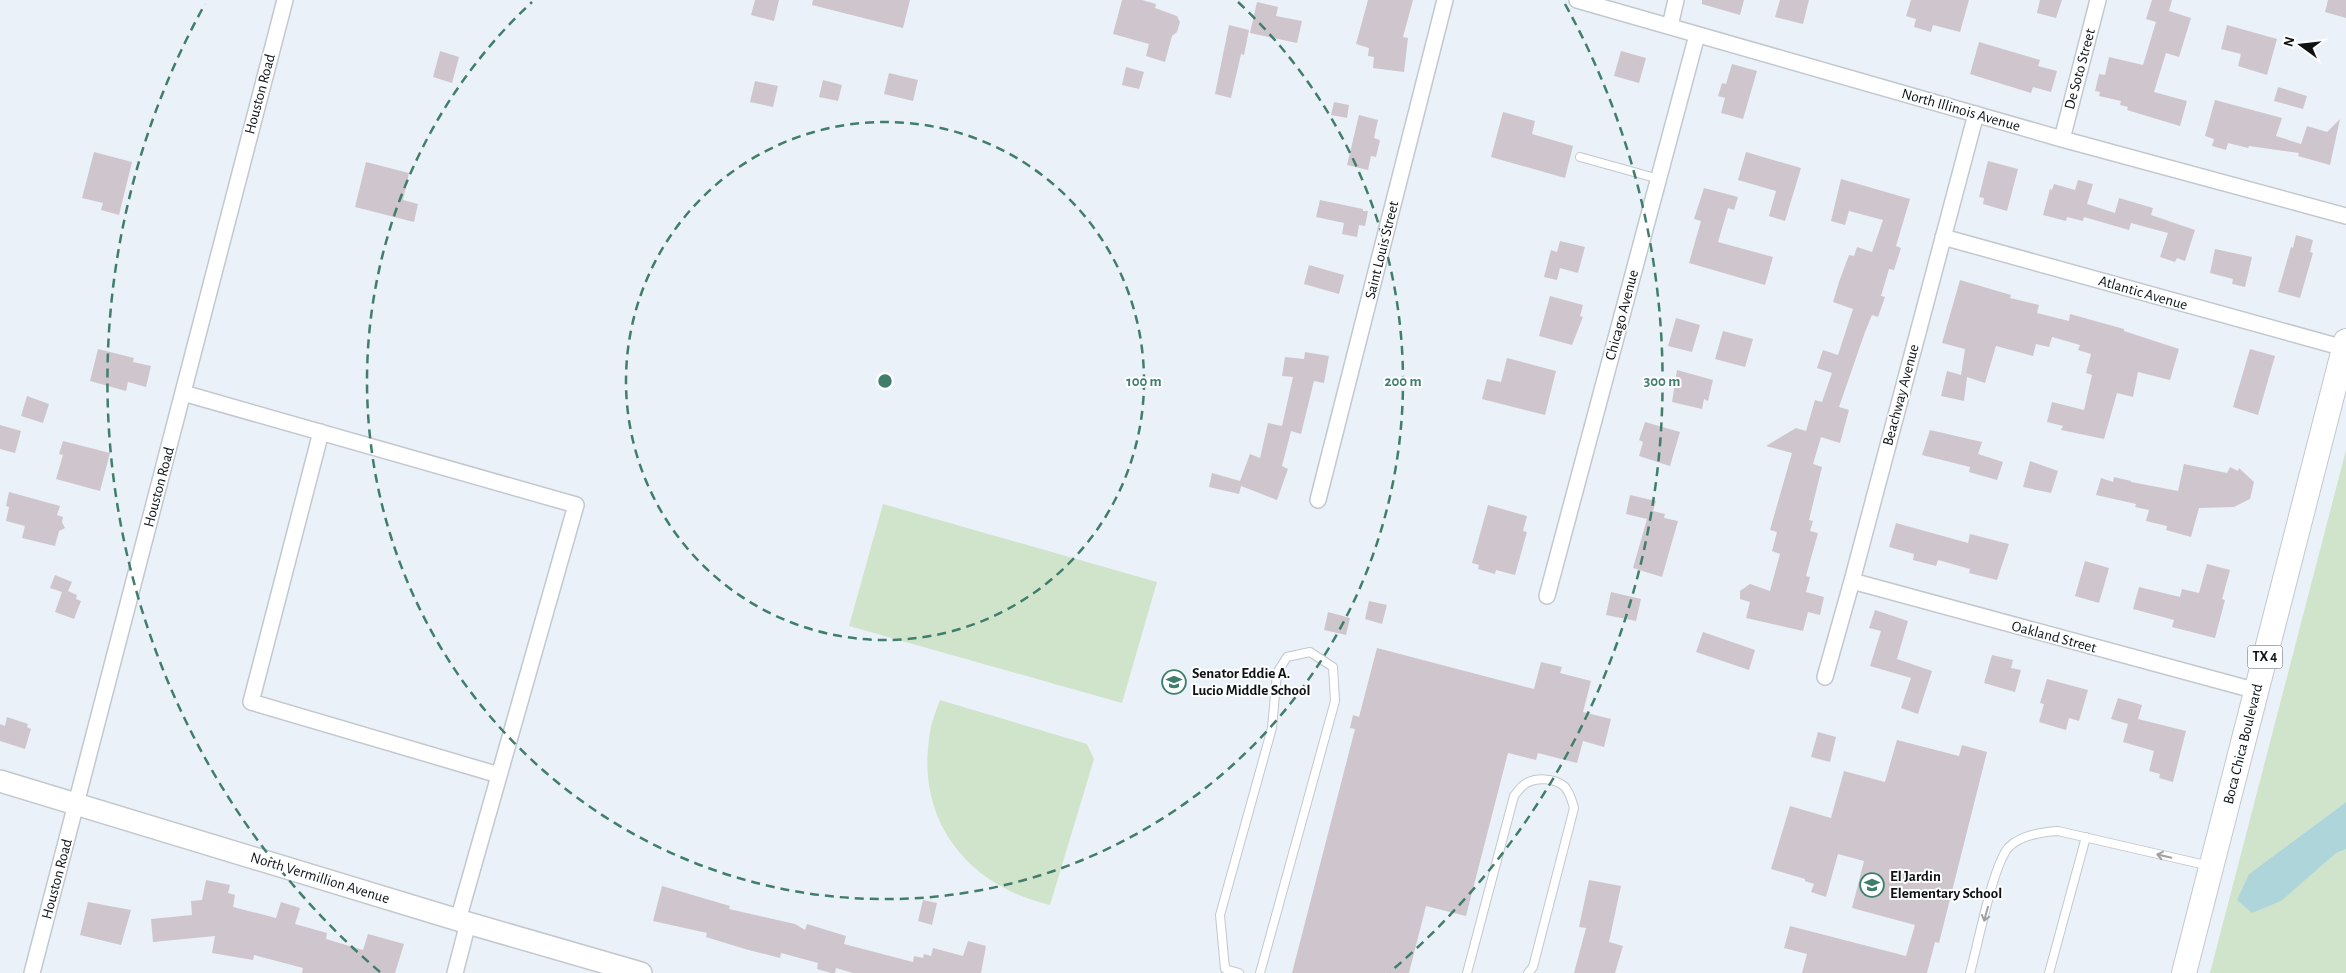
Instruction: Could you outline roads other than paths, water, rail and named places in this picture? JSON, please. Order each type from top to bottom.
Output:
[{"type":"main road","name":"Boca Chica Boulevard","points":[[2184,973],[2345,345]]},
{"type":"street","name":"Houston Road","points":[[32,973],[285,0]]},
{"type":"street","name":"Saint Louis Street","points":[[1318,500],[1445,0]]},
{"type":"street","name":"North Illinois Avenue","points":[[1577,0],[2062,139],[2346,216]]},
{"type":"street","points":[[1670,26],[1676,0]]},
{"type":"street","name":"De Soto Street","points":[[2062,139],[2098,0]]},
{"type":"street","name":"Chicago Avenue","points":[[1547,596],[1698,34]]},
{"type":"street","name":"Beachway Avenue","points":[[1825,677],[1976,114]]},
{"type":"street","name":"Atlantic Avenue","points":[[1943,237],[2345,345]]},
{"type":"street","points":[[183,393],[576,505],[499,775],[463,922],[455,973]]},
{"type":"street","points":[[321,432],[251,702],[499,775]]},
{"type":"street","name":"Oakland Street","points":[[1852,581],[2256,691]]},
{"type":"street","name":"North Vermillion Avenue","points":[[0,781],[463,922],[641,973]]},
{"type":"lane","points":[[1580,157],[1659,180]]},
{"type":"lane","points":[[1239,973],[1225,969],[1220,915],[1272,728],[1277,673],[1287,657],[1310,652],[1333,667],[1335,701],[1260,973]]},
{"type":"lane","points":[[1467,973],[1514,796],[1525,784],[1539,779],[1564,786],[1571,796],[1574,808],[1533,967],[1528,973]]},
{"type":"lane","points":[[1970,973],[1996,875],[2009,848],[2033,833],[2058,831],[2212,867]]},
{"type":"lane","points":[[2049,973],[2086,837]]},
{"type":"water","points":[[2346,802],[2346,849],[2336,853],[2281,901],[2252,913],[2237,900],[2249,874]]},
{"type":"place","name":"Senator Eddie A. Lucio Middle School","points":[[1174,682]]},
{"type":"place","name":"El Jardin Elementary School","points":[[1872,885]]}]
